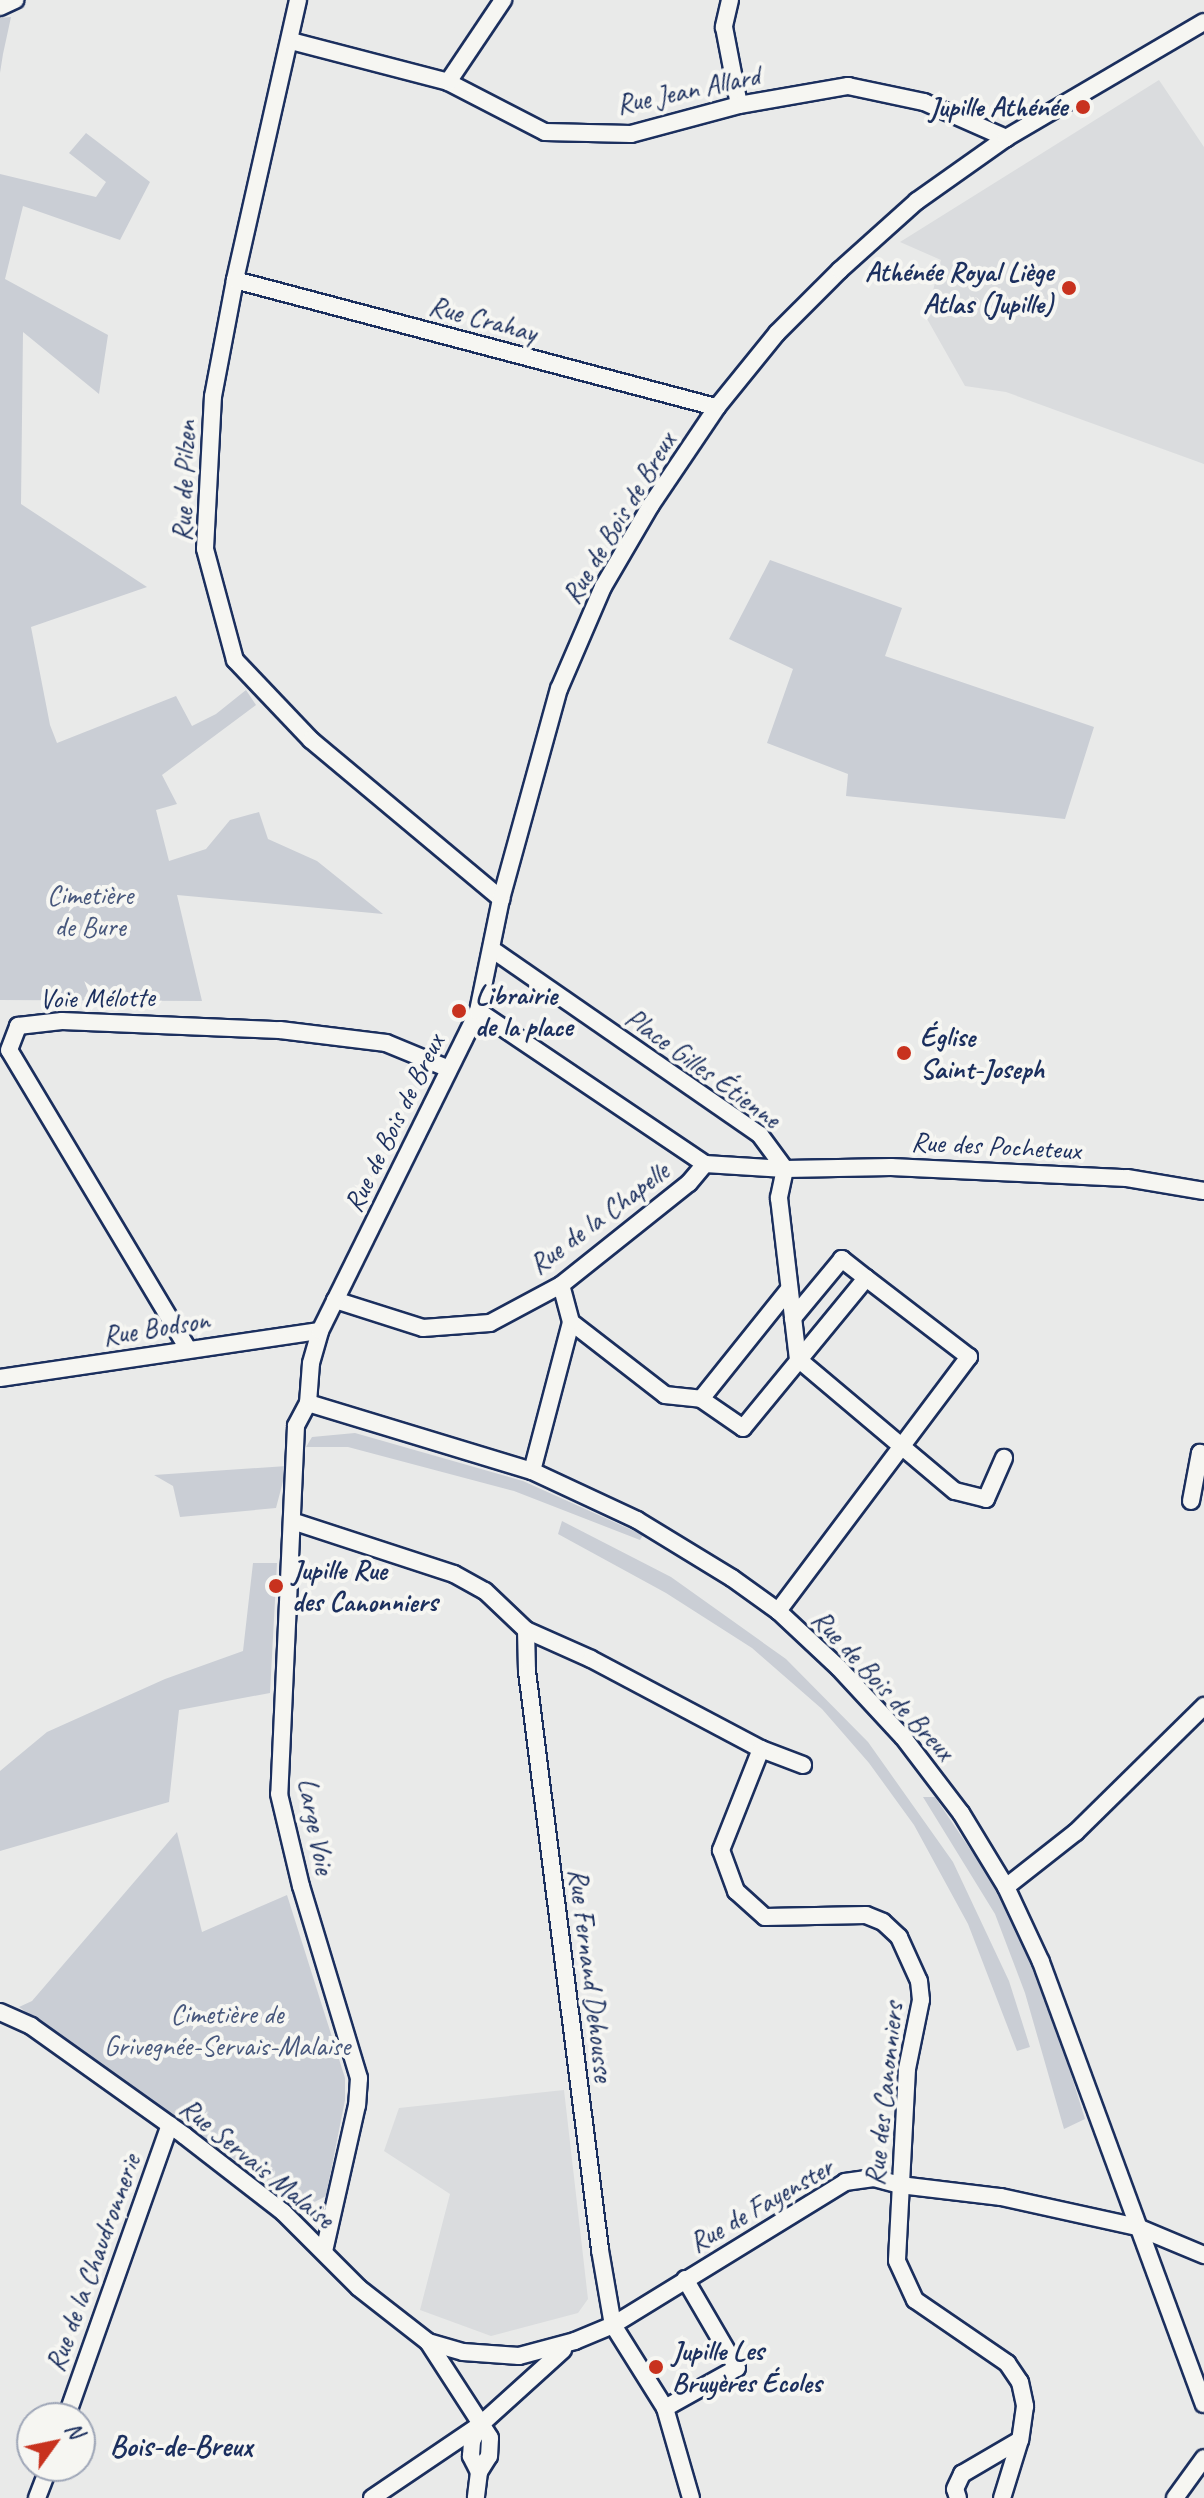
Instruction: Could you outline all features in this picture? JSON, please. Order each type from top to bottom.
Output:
[{"type":"street","points":[[0,7],[15,0]]},
{"type":"street","name":"Rue de Pilzen","points":[[298,0],[235,280],[213,396],[205,549],[235,660],[311,740],[501,899]]},
{"type":"street","points":[[448,82],[503,0]]},
{"type":"street","points":[[730,0],[724,27],[739,105]]},
{"type":"street","name":"Rue de Bois de Breux","points":[[1204,22],[1006,138],[917,201],[840,270],[777,333],[717,407],[651,505],[588,620],[559,689],[501,899],[493,950],[478,1011],[320,1331],[311,1363],[308,1403],[532,1471],[637,1520],[720,1570],[778,1611],[839,1668],[903,1737],[961,1813],[1006,1887],[1041,1962],[1204,2404]]},
{"type":"street","name":"Rue Jean Allard","points":[[291,41],[448,82],[545,132],[631,134],[739,105],[848,86],[924,102],[1006,138]]},
{"type":"street","name":"Rue Crahay","points":[[235,280],[717,407]]},
{"type":"street","name":"Place Gilles Étienne","points":[[493,950],[760,1135],[785,1169]]},
{"type":"street","points":[[478,1011],[705,1164]]},
{"type":"street","name":"Voie Mélotte","points":[[188,1349],[9,1050],[18,1026],[62,1021],[280,1030],[386,1043],[449,1069]]},
{"type":"street","name":"Place Gilles Étienne","points":[[705,1164],[785,1169]]},
{"type":"street","name":"Rue de la Chapelle","points":[[335,1300],[423,1328],[490,1323],[561,1285],[689,1183],[705,1164]]},
{"type":"street","name":"Rue des Pocheteux","points":[[785,1169],[891,1167],[1127,1178],[1204,1191]]},
{"type":"street","points":[[785,1169],[779,1198],[798,1359],[955,1491],[986,1499],[1004,1458]]},
{"type":"street","points":[[778,1611],[969,1357],[842,1259],[793,1318]]},
{"type":"street","points":[[571,1322],[665,1395],[701,1399],[743,1428],[866,1278]]},
{"type":"street","points":[[532,1471],[571,1322],[561,1285]]},
{"type":"street","points":[[701,1399],[789,1289]]},
{"type":"street","name":"Rue Bodson","points":[[0,1378],[320,1331]]},
{"type":"street","name":"Large Voie","points":[[308,1403],[296,1426],[281,1689],[279,1794],[301,1886],[359,2078],[357,2105],[324,2251]]},
{"type":"street","points":[[1191,1501],[1200,1453],[1204,1454]]},
{"type":"street","points":[[292,1521],[454,1574],[485,1591],[526,1630],[591,1659],[761,1749],[803,1765]]},
{"type":"street","name":"Rue Fernand Dehousse","points":[[526,1630],[527,1671],[542,1795],[600,2250],[613,2325]]},
{"type":"street","points":[[1006,1887],[1076,1832],[1204,1706]]},
{"type":"street","name":"Rue des Canonniers","points":[[761,1749],[721,1850],[736,1891],[765,1917],[866,1915],[883,1922],[899,1937],[919,1981],[921,2000],[907,2069],[897,2261],[915,2300],[1007,2363],[1020,2382],[1025,2406],[1020,2440],[1002,2498]]},
{"type":"street","name":"Rue Servais Malaise","points":[[0,2012],[31,2026],[170,2125],[283,2212],[359,2288],[428,2342],[480,2425]]},
{"type":"street","name":"Rue de la Chaudronnerie","points":[[72,2402],[170,2125]]},
{"type":"street","name":"Rue de Fayenster","points":[[575,2341],[613,2325],[845,2182],[874,2178],[900,2185],[1001,2197],[1137,2227],[1204,2255]]},
{"type":"street","points":[[665,2408],[737,2368],[685,2279]]},
{"type":"street","points":[[613,2325],[665,2408],[691,2498]]},
{"type":"street","points":[[428,2342],[463,2352],[519,2356],[575,2341]]},
{"type":"street","points":[[372,2498],[480,2425],[575,2341]]},
{"type":"street","points":[[476,2498],[479,2472],[489,2456],[490,2438],[480,2425]]},
{"type":"street","points":[[958,2498],[955,2489],[962,2474],[1020,2440]]},
{"type":"street","points":[[1175,2498],[1204,2458]]},
{"type":"shaded area","name":"Athénée Royal Liège Atlas (Jupille)","points":[[1159,80],[1204,147],[1204,464],[1006,392],[965,386],[926,317],[941,260],[900,242]]},
{"type":"shaded area","points":[[564,2090],[588,2299],[578,2313],[491,2336],[420,2310],[450,2194],[384,2151],[399,2108]]},
{"type":"green space","points":[[11,17],[3,54],[0,73],[0,18]]},
{"type":"green space","name":"Cimetière de Bure","points":[[86,133],[150,182],[120,240],[23,206],[5,279],[108,335],[99,394],[23,332],[21,504],[147,587],[31,627],[50,725],[57,743],[176,696],[192,726],[216,714],[246,690],[256,705],[162,775],[177,804],[156,810],[169,861],[206,849],[230,820],[259,812],[268,839],[317,861],[383,914],[177,895],[202,1001],[0,1000],[0,174],[96,197],[106,182],[69,153]]},
{"type":"green space","points":[[770,560],[902,608],[885,656],[1094,727],[1065,819],[846,796],[848,774],[767,743],[793,669],[729,639]]},
{"type":"green space","points":[[355,1433],[523,1481],[643,1535],[640,1540],[514,1491],[348,1447],[306,1447],[312,1437]]},
{"type":"green space","points":[[287,1466],[276,1508],[180,1517],[173,1486],[154,1475]]},
{"type":"green space","points":[[562,1521],[671,1577],[786,1659],[868,1742],[953,1862],[1009,1981],[1030,2047],[1017,2051],[968,1924],[914,1825],[869,1763],[822,1709],[752,1648],[666,1593],[558,1534]]},
{"type":"green space","points":[[253,1563],[277,1563],[270,1693],[179,1710],[169,1802],[0,1851],[0,1771],[47,1732],[165,1679],[243,1651]]},
{"type":"green space","points":[[923,1797],[935,1797],[1005,1901],[1060,2039],[1085,2119],[1064,2129],[1025,1993],[995,1914]]},
{"type":"green space","name":"Cimetière de Grivegnée-Servais-Malaise","points":[[177,1832],[202,1932],[287,1895],[345,2078],[345,2100],[326,2196],[303,2208],[19,2007],[32,2001]]},
{"type":"place","name":"Jupille Athénée","points":[[1083,107]]},
{"type":"place","name":"Athénée Royal Liège Atlas (Jupille)","points":[[1069,288]]},
{"type":"place","name":"Librairie de la place","points":[[459,1011]]},
{"type":"place","name":"Église Saint-Joseph","points":[[904,1053]]},
{"type":"place","name":"Jupille Rue des Canonniers","points":[[276,1586]]},
{"type":"place","name":"Jupille Les Bruyères Écoles","points":[[656,2367]]},
{"type":"district","name":"Bois-de-Breux","points":[[181,2446]]}]
